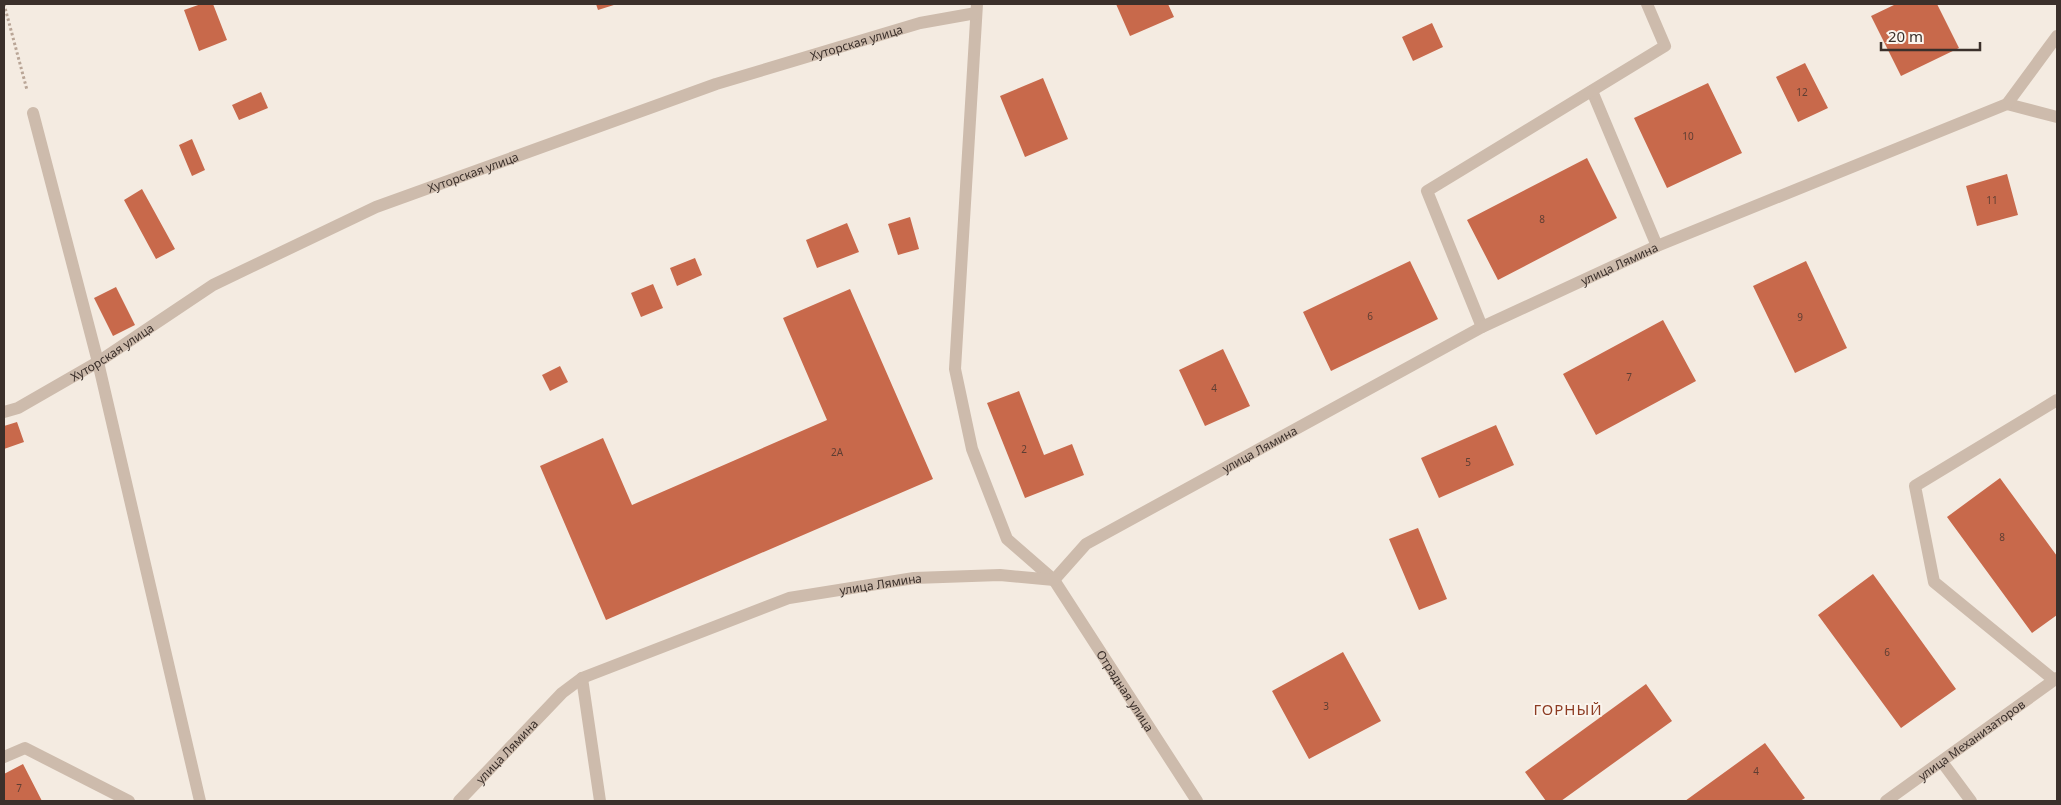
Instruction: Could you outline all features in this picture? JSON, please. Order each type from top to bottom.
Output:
[{"type":"street","points":[[1482,327],[1427,191],[1665,46],[1647,4]]},
{"type":"street","name":"Хуторская улица","points":[[4,412],[18,408],[98,362],[213,285],[376,207],[716,84],[920,23],[977,8]]},
{"type":"street","name":"Отрадная улица","points":[[977,8],[955,368],[972,449],[1007,539],[1054,580],[1197,801]]},
{"type":"street","points":[[2057,36],[2006,104],[2057,117]]},
{"type":"street","points":[[1592,91],[1657,246]]},
{"type":"street","name":"улица Лямина","points":[[458,801],[562,693],[582,678],[789,598],[914,578],[1000,575],[1054,580],[1086,544],[1482,327],[1657,246],[2006,104]]},
{"type":"street","points":[[33,113],[98,362],[200,801]]},
{"type":"street","points":[[2056,679],[1934,582],[1915,486],[2057,400]]},
{"type":"street","points":[[582,678],[600,801]]},
{"type":"street","name":"улица Механизаторов","points":[[1886,801],[2056,679]]},
{"type":"street","points":[[4,757],[26,748],[129,801]]},
{"type":"street","points":[[1942,762],[1971,801]]},
{"type":"path","points":[[4,4],[33,113]]},
{"type":"building","points":[[201,4],[213,4],[227,40],[199,51],[184,10]]},
{"type":"building","points":[[596,4],[617,4],[598,10]]},
{"type":"building","points":[[1116,4],[1168,4],[1174,17],[1130,36]]},
{"type":"building","points":[[1896,4],[1937,4],[1959,48],[1901,76],[1871,16]]},
{"type":"building","points":[[1432,23],[1443,47],[1413,61],[1402,37]]},
{"type":"building","points":[[1805,63],[1828,108],[1798,122],[1776,77]]},
{"type":"building","points":[[1043,78],[1068,139],[1025,157],[1000,96]]},
{"type":"building","points":[[1708,83],[1742,153],[1667,188],[1634,118]]},
{"type":"building","points":[[261,92],[268,108],[239,120],[232,105]]},
{"type":"building","points":[[192,139],[205,170],[192,176],[179,145]]},
{"type":"building","points":[[1587,158],[1617,218],[1498,280],[1467,220]]},
{"type":"building","points":[[2007,174],[2018,215],[1977,226],[1966,186]]},
{"type":"building","points":[[142,189],[175,249],[156,259],[124,200]]},
{"type":"building","points":[[910,217],[919,249],[898,255],[888,224]]},
{"type":"building","points":[[847,223],[859,252],[817,268],[806,240]]},
{"type":"building","points":[[695,258],[702,275],[677,286],[670,268]]},
{"type":"building","points":[[1410,261],[1438,319],[1331,371],[1303,312]]},
{"type":"building","points":[[1806,261],[1847,348],[1795,373],[1753,286]]},
{"type":"building","points":[[653,284],[663,308],[641,317],[631,293]]},
{"type":"building","points":[[116,287],[135,325],[113,336],[94,298]]},
{"type":"building","points":[[850,289],[933,479],[606,620],[540,466],[603,438],[632,505],[827,420],[783,318]]},
{"type":"building","points":[[1663,320],[1696,381],[1596,435],[1563,374]]},
{"type":"building","points":[[1223,349],[1250,406],[1205,426],[1179,370]]},
{"type":"building","points":[[560,366],[568,382],[550,391],[542,375]]},
{"type":"building","points":[[1019,391],[1044,455],[1072,444],[1084,475],[1025,498],[987,403]]},
{"type":"building","points":[[17,422],[24,442],[4,449],[4,426]]},
{"type":"building","points":[[1496,425],[1514,465],[1439,498],[1421,458]]},
{"type":"building","points":[[2000,478],[2057,556],[2057,615],[2032,633],[1947,517]]},
{"type":"building","points":[[1418,528],[1447,599],[1419,610],[1389,539]]},
{"type":"building","points":[[1873,574],[1956,689],[1901,728],[1818,615]]},
{"type":"building","points":[[1343,652],[1381,721],[1309,759],[1272,691]]},
{"type":"building","points":[[1646,684],[1672,721],[1561,801],[1546,801],[1525,772]]},
{"type":"building","points":[[1765,743],[1805,798],[1800,801],[1685,801]]},
{"type":"building","points":[[23,764],[42,801],[4,801],[4,774]]},
{"type":"district","name":"ГОРНЫЙ","points":[[1568,709]]}]
